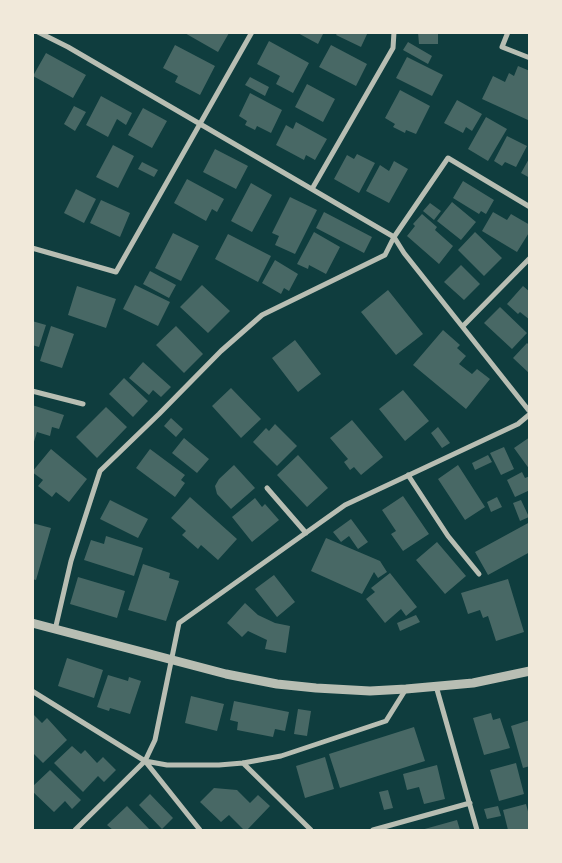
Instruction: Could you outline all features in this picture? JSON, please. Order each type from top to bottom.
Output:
[{"type":"street","points":[[38,32],[68,47],[394,236],[404,253],[530,413],[518,424],[345,505],[179,624],[155,740],[145,761],[75,830]]},
{"type":"street","points":[[32,248],[116,272],[252,32]]},
{"type":"street","points":[[312,189],[393,48],[394,32]]},
{"type":"street","points":[[508,32],[502,47],[530,58]]},
{"type":"street","points":[[55,630],[71,561],[100,471],[221,351],[262,315],[385,255],[394,236],[448,158],[530,207]]},
{"type":"street","points":[[463,326],[530,258]]},
{"type":"street","points":[[32,392],[83,404]]},
{"type":"street","points":[[408,476],[448,536],[479,574]]},
{"type":"street","points":[[267,488],[306,533]]},
{"type":"street","points":[[32,623],[172,661],[277,684],[370,691],[482,681],[530,671]]},
{"type":"street","points":[[436,686],[477,830]]},
{"type":"street","points":[[145,761],[167,765],[219,765],[244,763],[281,756],[386,721],[406,689]]},
{"type":"street","points":[[32,691],[145,761],[200,830]]},
{"type":"street","points":[[244,763],[311,830]]},
{"type":"street","points":[[373,830],[470,803]]},
{"type":"building","points":[[183,32],[228,32],[229,33],[218,52]]},
{"type":"building","points":[[296,32],[324,32],[318,44]]},
{"type":"building","points":[[338,32],[368,32],[361,47],[336,35]]},
{"type":"building","points":[[418,32],[438,32],[438,44],[419,44]]},
{"type":"building","points":[[269,41],[309,63],[293,93],[276,84],[280,76],[257,64]]},
{"type":"building","points":[[408,42],[432,56],[428,64],[403,50]]},
{"type":"building","points":[[175,45],[215,66],[200,95],[175,82],[178,76],[163,68]]},
{"type":"building","points":[[331,45],[367,64],[356,86],[319,67]]},
{"type":"building","points":[[46,53],[86,75],[73,98],[33,76]]},
{"type":"building","points":[[407,57],[443,75],[432,96],[396,78]]},
{"type":"building","points":[[518,66],[530,71],[528,120],[482,99],[493,76],[505,82],[509,73],[514,76]]},
{"type":"building","points":[[250,77],[269,87],[265,96],[245,85]]},
{"type":"building","points":[[307,84],[335,99],[323,122],[295,107]]},
{"type":"building","points":[[400,90],[430,106],[416,134],[406,130],[405,133],[393,127],[395,124],[385,118]]},
{"type":"building","points":[[250,93],[282,110],[271,133],[257,126],[255,130],[245,125],[247,121],[239,116]]},
{"type":"building","points":[[101,96],[132,113],[126,125],[117,119],[108,137],[86,125]]},
{"type":"building","points":[[457,100],[482,114],[472,131],[466,127],[463,133],[444,123]]},
{"type":"building","points":[[74,106],[86,112],[75,131],[64,124]]},
{"type":"building","points":[[143,108],[167,121],[152,148],[128,135]]},
{"type":"building","points":[[486,117],[507,129],[488,161],[468,149]]},
{"type":"building","points":[[296,122],[327,139],[315,160],[306,155],[304,160],[276,145],[286,125],[293,129]]},
{"type":"building","points":[[507,136],[527,146],[516,167],[505,162],[502,166],[494,161]]},
{"type":"building","points":[[113,145],[134,156],[118,188],[96,177]]},
{"type":"building","points":[[215,149],[248,166],[236,189],[203,172]]},
{"type":"building","points":[[357,154],[375,163],[359,193],[334,179],[347,155],[354,159]]},
{"type":"building","points":[[530,157],[530,178],[521,173]]},
{"type":"building","points":[[394,161],[408,169],[389,203],[366,191],[380,165],[389,171]]},
{"type":"building","points":[[142,162],[158,170],[154,177],[138,169]]},
{"type":"building","points":[[187,179],[224,199],[217,212],[212,209],[206,221],[174,203]]},
{"type":"building","points":[[463,181],[494,200],[486,214],[481,211],[479,214],[453,198]]},
{"type":"building","points":[[251,183],[272,195],[252,232],[231,221]]},
{"type":"building","points":[[76,189],[96,199],[84,223],[64,213]]},
{"type":"building","points":[[290,197],[317,210],[295,254],[275,245],[279,236],[272,233]]},
{"type":"building","points":[[101,200],[130,213],[120,237],[90,223]]},
{"type":"building","points":[[452,202],[476,222],[461,240],[437,221]]},
{"type":"building","points":[[430,203],[441,211],[434,220],[423,211]]},
{"type":"building","points":[[324,212],[372,237],[364,253],[316,228]]},
{"type":"building","points":[[493,212],[507,220],[511,214],[530,225],[530,231],[517,252],[482,231]]},
{"type":"building","points":[[422,214],[437,227],[435,230],[453,246],[439,264],[407,236],[415,226],[413,224]]},
{"type":"building","points":[[314,232],[340,247],[326,274],[309,265],[308,269],[297,264]]},
{"type":"building","points":[[475,232],[502,258],[484,276],[458,250]]},
{"type":"building","points":[[173,233],[199,246],[181,281],[155,268]]},
{"type":"building","points":[[228,234],[271,256],[258,282],[215,259]]},
{"type":"building","points":[[275,260],[298,274],[289,291],[284,288],[281,294],[262,283]]},
{"type":"building","points":[[461,265],[480,284],[464,300],[444,282]]},
{"type":"building","points":[[150,271],[176,285],[169,298],[143,284]]},
{"type":"building","points":[[135,285],[170,302],[158,326],[123,309]]},
{"type":"building","points":[[202,285],[230,311],[208,333],[180,307]]},
{"type":"building","points":[[77,286],[116,299],[106,328],[68,315]]},
{"type":"building","points":[[523,286],[530,292],[530,320],[520,312],[518,314],[507,304]]},
{"type":"building","points":[[388,290],[423,334],[396,355],[361,312]]},
{"type":"building","points":[[500,307],[527,333],[512,349],[484,323]]},
{"type":"building","points":[[32,321],[46,325],[39,347],[32,345]]},
{"type":"building","points":[[51,326],[74,334],[62,368],[40,361]]},
{"type":"building","points":[[176,326],[203,354],[184,373],[156,345]]},
{"type":"building","points":[[443,330],[460,345],[457,348],[466,356],[459,364],[472,374],[477,369],[490,379],[466,409],[413,365]]},
{"type":"building","points":[[295,340],[321,374],[298,392],[272,358]]},
{"type":"building","points":[[527,343],[530,346],[530,374],[513,358]]},
{"type":"building","points":[[143,362],[171,387],[161,397],[153,390],[149,395],[129,378]]},
{"type":"building","points":[[124,378],[148,401],[133,417],[109,394]]},
{"type":"building","points":[[231,388],[261,419],[241,438],[212,406]]},
{"type":"building","points":[[403,390],[429,421],[405,441],[379,409]]},
{"type":"building","points":[[32,405],[64,415],[59,429],[52,427],[50,436],[37,432],[33,445]]},
{"type":"building","points":[[106,407],[127,427],[97,458],[76,437]]},
{"type":"building","points":[[171,418],[183,429],[176,437],[164,426]]},
{"type":"building","points":[[352,420],[383,457],[361,475],[354,467],[350,470],[344,462],[348,459],[330,438]]},
{"type":"building","points":[[275,424],[297,446],[277,466],[253,442],[266,428],[269,431]]},
{"type":"building","points":[[438,427],[450,443],[442,448],[431,433]]},
{"type":"building","points":[[530,437],[530,470],[514,448]]},
{"type":"building","points":[[184,438],[209,459],[197,473],[172,453]]},
{"type":"building","points":[[504,447],[514,469],[501,475],[490,453]]},
{"type":"building","points":[[51,449],[87,479],[69,502],[56,492],[52,497],[38,486],[43,480],[32,472]]},
{"type":"building","points":[[150,449],[185,475],[181,480],[185,483],[175,497],[136,468]]},
{"type":"building","points":[[298,455],[328,488],[307,507],[277,475]]},
{"type":"building","points":[[488,455],[492,462],[475,470],[472,463]]},
{"type":"building","points":[[234,465],[255,488],[231,509],[217,494],[215,486],[219,479]]},
{"type":"building","points":[[458,465],[485,507],[465,520],[438,479]]},
{"type":"building","points":[[522,472],[525,478],[530,476],[530,490],[515,497],[507,480]]},
{"type":"building","points":[[403,496],[429,534],[403,551],[391,534],[396,531],[382,510]]},
{"type":"building","points":[[190,497],[237,539],[218,560],[201,545],[198,549],[182,535],[186,531],[171,518]]},
{"type":"building","points":[[497,497],[502,507],[491,512],[487,502]]},
{"type":"building","points":[[255,498],[262,507],[265,504],[279,520],[252,542],[232,517]]},
{"type":"building","points":[[110,500],[148,519],[138,538],[100,519]]},
{"type":"building","points":[[521,500],[529,517],[520,521],[513,503]]},
{"type":"building","points":[[351,519],[368,542],[358,549],[349,536],[341,542],[333,532]]},
{"type":"building","points":[[530,522],[530,552],[488,575],[475,552]]},
{"type":"building","points":[[32,523],[51,528],[36,580],[32,579]]},
{"type":"building","points":[[106,536],[143,548],[134,576],[84,560],[91,540],[104,544]]},
{"type":"building","points":[[326,538],[380,561],[387,572],[378,578],[374,572],[362,594],[311,571]]},
{"type":"building","points":[[437,542],[466,576],[445,594],[416,560]]},
{"type":"building","points":[[143,564],[170,573],[169,578],[179,581],[166,621],[128,610]]},
{"type":"building","points":[[390,573],[417,607],[406,616],[401,609],[385,623],[366,599],[375,592],[371,588]]},
{"type":"building","points":[[274,575],[295,602],[277,617],[255,589]]},
{"type":"building","points":[[78,577],[125,591],[117,618],[70,604]]},
{"type":"building","points":[[508,579],[524,632],[496,641],[488,616],[483,618],[480,610],[468,614],[461,593]]},
{"type":"building","points":[[245,603],[258,615],[275,623],[290,626],[286,653],[265,649],[267,640],[248,631],[242,637],[227,623]]},
{"type":"building","points":[[416,615],[420,622],[400,631],[397,623]]},
{"type":"building","points":[[67,658],[103,670],[94,698],[58,686]]},
{"type":"building","points":[[108,675],[128,681],[129,677],[141,681],[130,714],[110,708],[109,711],[97,707]]},
{"type":"building","points":[[191,696],[224,704],[217,731],[185,723]]},
{"type":"building","points":[[234,701],[289,712],[285,731],[275,729],[273,737],[237,730],[238,722],[230,720]]},
{"type":"building","points":[[298,709],[311,711],[307,736],[294,734]]},
{"type":"building","points":[[32,713],[42,723],[47,718],[67,740],[43,763],[32,752]]},
{"type":"building","points":[[491,713],[493,720],[500,718],[510,748],[484,755],[473,718]]},
{"type":"building","points":[[530,720],[530,766],[523,768],[511,726]]},
{"type":"building","points":[[414,727],[425,761],[340,788],[329,754]]},
{"type":"building","points":[[72,746],[81,754],[85,750],[97,763],[103,757],[116,770],[104,782],[98,776],[83,792],[54,763]]},
{"type":"building","points":[[325,757],[334,789],[305,798],[296,766]]},
{"type":"building","points":[[516,763],[524,794],[499,801],[490,770]]},
{"type":"building","points":[[437,765],[445,799],[424,804],[419,787],[407,790],[403,774]]},
{"type":"building","points":[[50,770],[81,800],[72,809],[65,801],[54,812],[32,791],[32,787]]},
{"type":"building","points":[[214,788],[237,790],[250,803],[258,795],[270,806],[247,830],[244,830],[229,815],[221,822],[200,802]]},
{"type":"building","points":[[388,790],[393,808],[384,810],[379,792]]},
{"type":"building","points":[[150,794],[173,818],[162,829],[139,805]]},
{"type":"building","points":[[526,804],[530,819],[530,830],[508,830],[503,810]]},
{"type":"building","points":[[127,806],[150,830],[113,830],[107,825]]},
{"type":"building","points":[[498,806],[501,816],[487,819],[484,809]]},
{"type":"building","points":[[457,820],[460,830],[421,830]]}]
